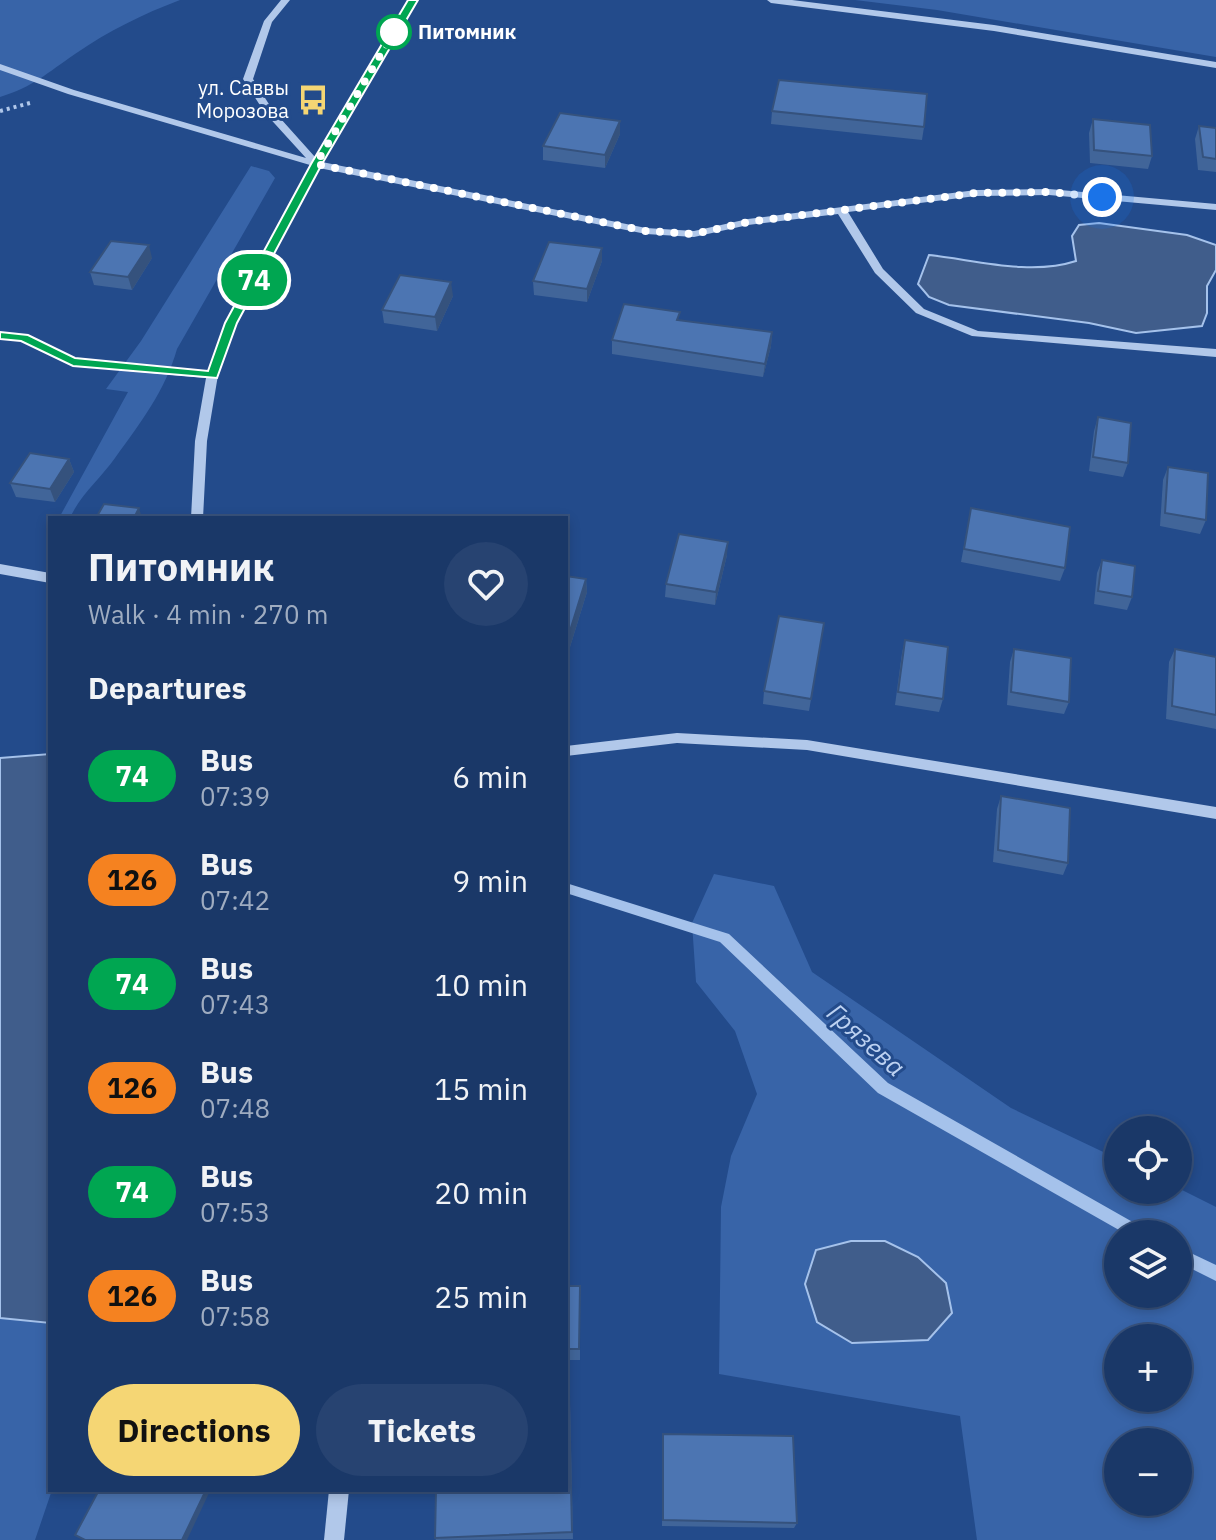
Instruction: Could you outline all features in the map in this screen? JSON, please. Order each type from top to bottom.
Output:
[{"type":"street","points":[[286,0],[268,21],[248,79],[268,111],[316,164]]},
{"type":"street","points":[[197,513],[201,441],[212,375],[231,323],[316,164],[413,0]]},
{"type":"street","points":[[771,0],[994,28],[1216,65]]},
{"type":"street","points":[[0,67],[71,92],[316,164],[646,231],[694,234],[748,222],[976,193],[1049,192],[1214,209]]},
{"type":"street","points":[[842,211],[879,271],[920,311],[976,334],[1216,353]]},
{"type":"street","points":[[0,336],[23,338],[73,362],[212,375]]},
{"type":"street","points":[[0,569],[48,578]]},
{"type":"street","points":[[568,751],[677,738],[807,745],[1216,813]]},
{"type":"street","points":[[334,1540],[339,1492]]},
{"type":"shaded area","points":[[0,0],[180,0],[113,30],[31,84],[0,97]]},
{"type":"shaded area","points":[[855,0],[1216,0],[1216,57],[937,10]]},
{"type":"shaded area","points":[[251,166],[269,171],[275,178],[177,349],[151,406],[71,516],[60,516],[128,392],[106,389],[141,341]]},
{"type":"shaded area","points":[[1099,223],[1187,235],[1216,245],[1216,270],[1207,286],[1207,313],[1202,326],[1136,333],[1089,323],[949,305],[929,297],[918,284],[929,255],[1022,267],[1076,261],[1072,236],[1079,225]]},
{"type":"shaded area","points":[[48,754],[48,1323],[0,1318],[0,758]]},
{"type":"shaded area","points":[[714,874],[774,886],[812,972],[1011,1108],[1104,1152],[1104,1204],[1192,1204],[1192,1195],[1216,1207],[1216,1540],[977,1540],[960,1416],[719,1374],[721,1207],[731,1156],[757,1094],[735,1031],[696,982],[692,923]]},
{"type":"shaded area","points":[[851,1241],[885,1241],[918,1257],[946,1283],[952,1313],[928,1340],[852,1343],[817,1322],[805,1284],[816,1250]]},
{"type":"shaded area","points":[[0,1318],[48,1323],[48,1492],[51,1492],[35,1540],[0,1540]]},
{"type":"building","points":[[779,80],[927,94],[924,127],[772,111]]},
{"type":"building","points":[[560,113],[620,121],[605,155],[543,146]]},
{"type":"building","points":[[1093,119],[1150,125],[1152,156],[1094,150]]},
{"type":"building","points":[[1199,126],[1216,128],[1216,159],[1203,157]]},
{"type":"building","points":[[111,241],[149,245],[128,277],[90,272]]},
{"type":"building","points":[[549,242],[602,248],[587,289],[533,281]]},
{"type":"building","points":[[400,275],[451,282],[435,317],[382,310]]},
{"type":"building","points":[[624,304],[680,312],[677,320],[772,332],[765,364],[612,340]]},
{"type":"building","points":[[1098,417],[1131,423],[1128,463],[1093,457]]},
{"type":"building","points":[[30,453],[69,459],[50,489],[10,483]]},
{"type":"building","points":[[1168,467],[1208,473],[1206,520],[1165,513]]},
{"type":"building","points":[[104,504],[139,508],[135,516],[97,516]]},
{"type":"building","points":[[971,508],[1070,527],[1065,568],[964,549]]},
{"type":"building","points":[[679,534],[728,542],[716,592],[666,584]]},
{"type":"building","points":[[1102,560],[1135,566],[1132,597],[1098,591]]},
{"type":"building","points":[[568,576],[586,579],[568,634]]},
{"type":"building","points":[[779,616],[824,623],[811,699],[764,691]]},
{"type":"building","points":[[905,640],[948,647],[943,699],[898,692]]},
{"type":"building","points":[[1014,649],[1071,658],[1069,702],[1011,692]]},
{"type":"building","points":[[1175,649],[1216,657],[1216,715],[1172,706]]},
{"type":"building","points":[[1001,796],[1070,808],[1068,863],[998,850]]},
{"type":"building","points":[[568,1286],[580,1286],[579,1349],[568,1349]]},
{"type":"building","points":[[568,1349],[572,1532],[435,1538],[436,1492],[568,1492]]},
{"type":"building","points":[[663,1434],[793,1436],[797,1523],[663,1520]]},
{"type":"building","points":[[98,1492],[205,1492],[182,1540],[85,1540],[75,1535]]},
{"type":"waterway","name":"Грязева","points":[[568,889],[724,938],[883,1088],[1115,1220]]},
{"type":"waterway","name":"Грязева","points":[[1192,1261],[1216,1273]]},
{"type":"bus line","name":"74","points":[[0,336],[23,338],[73,362],[212,375],[231,323],[316,164],[413,0]]},
{"type":"place","name":"Питомник","points":[[394,32]]},
{"type":"place","name":"ул. Саввы Морозова","points":[[313,100]]},
{"type":"route","points":[[394,32],[316,164],[646,231],[694,234],[748,222],[976,193],[1049,192],[1102,197]]}]
